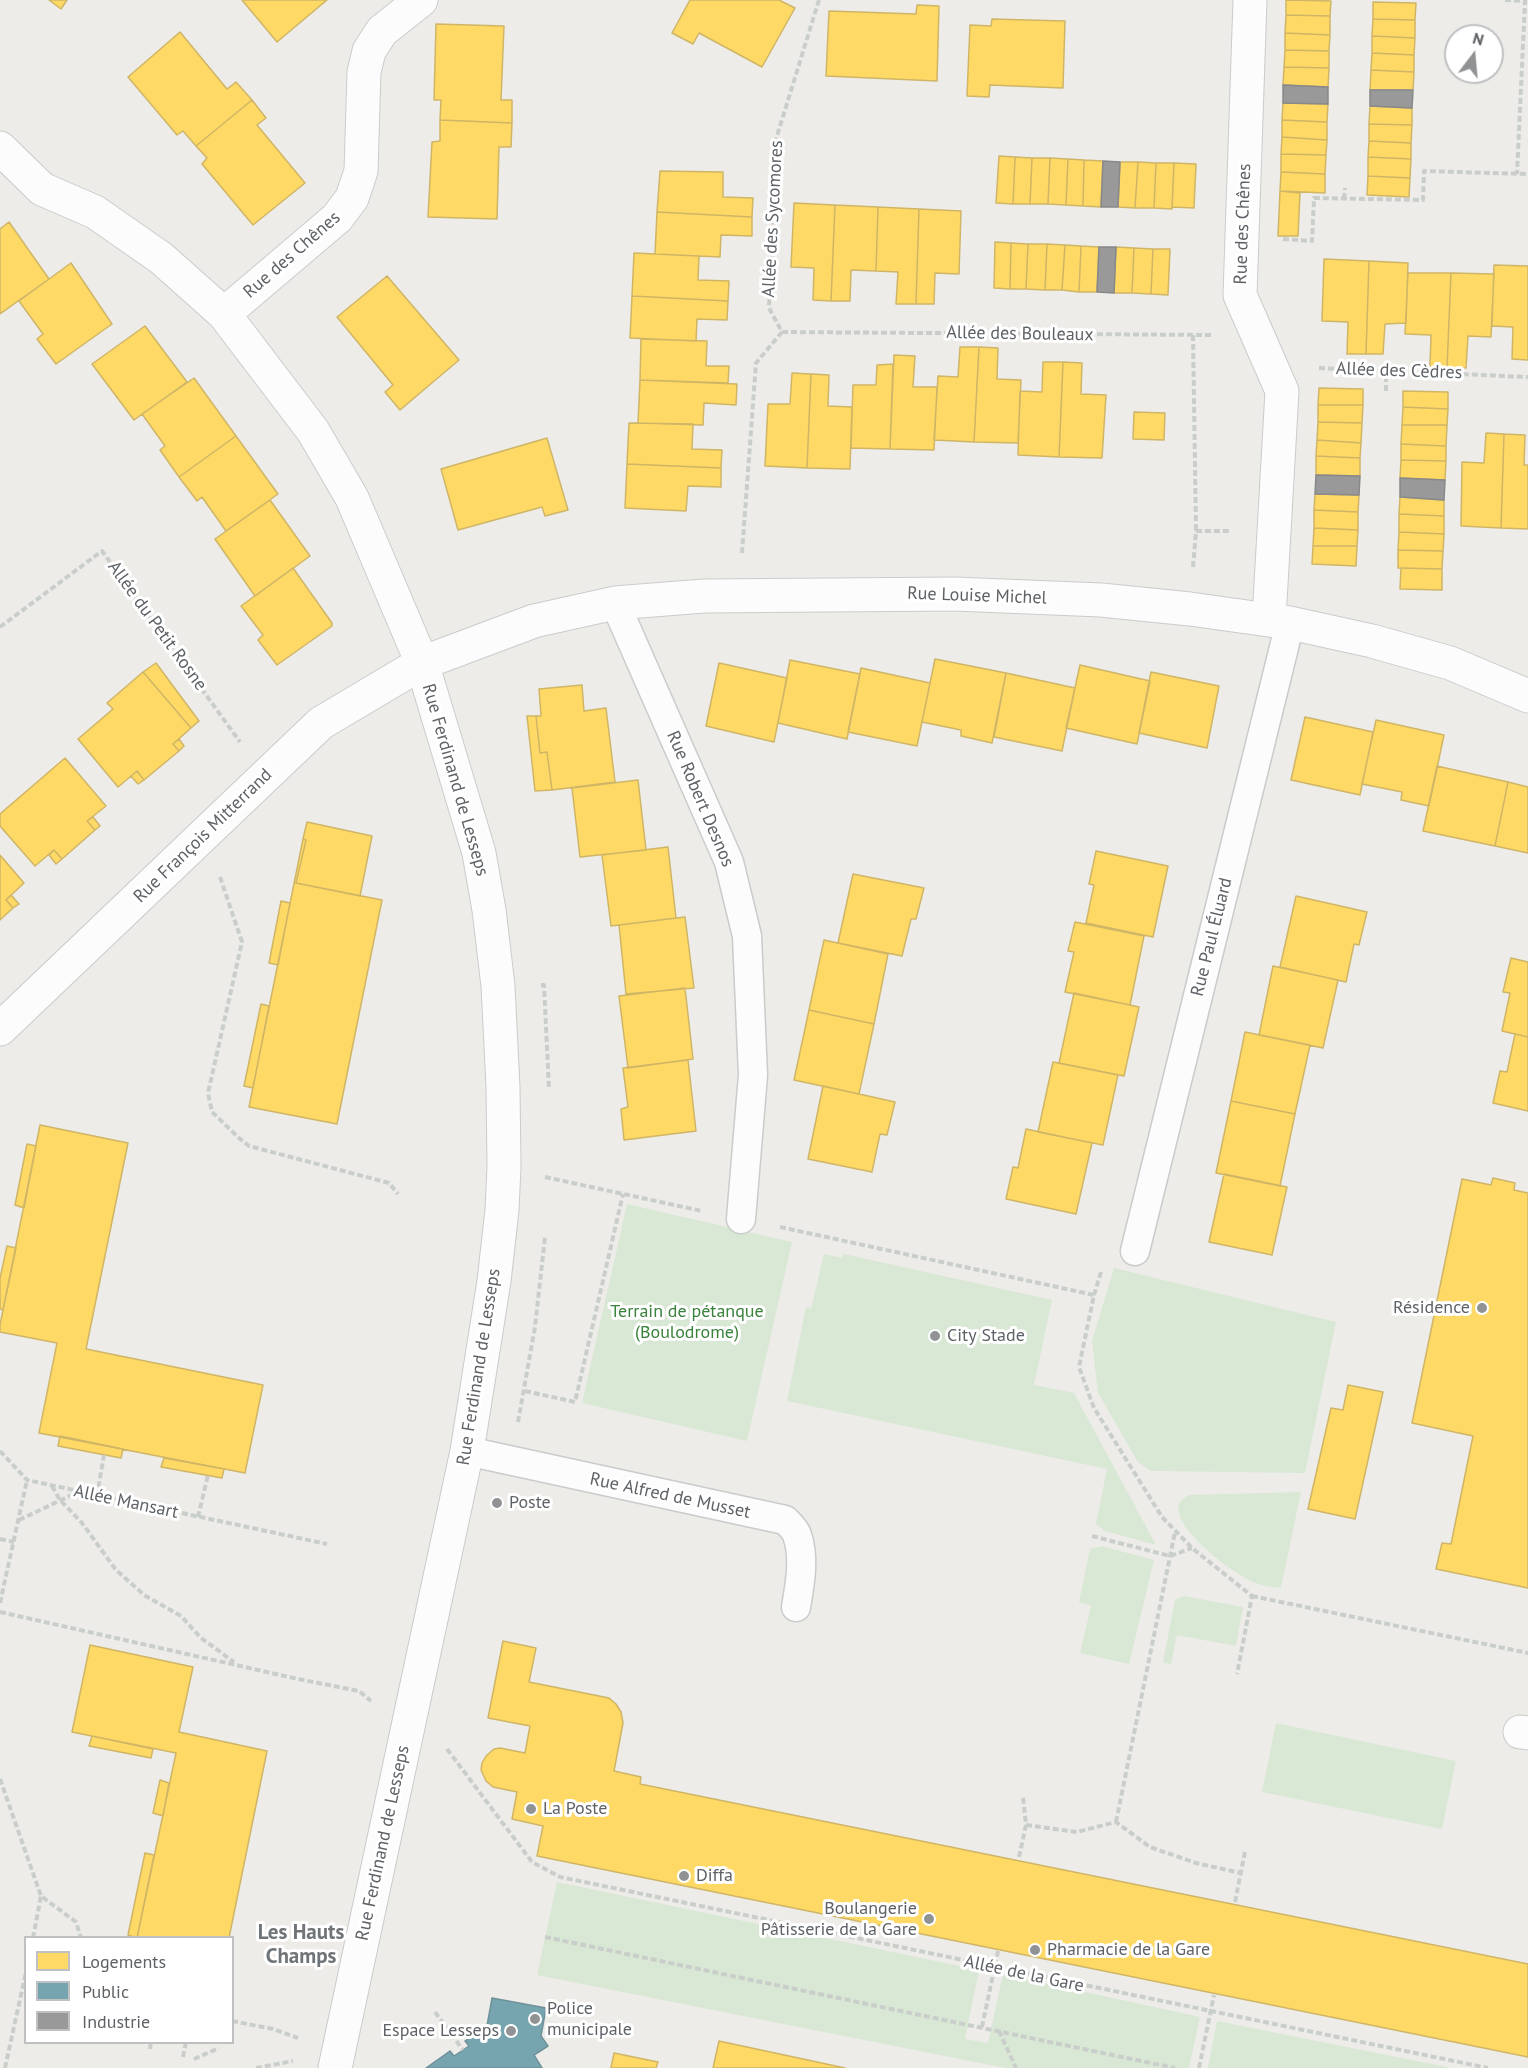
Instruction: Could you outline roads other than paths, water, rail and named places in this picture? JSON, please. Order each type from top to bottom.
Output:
[{"type":"street","name":"Rue des Chênes","points":[[224,314],[337,218],[352,198],[361,171],[364,72],[369,51],[382,31],[421,0]]},
{"type":"street","name":"Rue des Chênes","points":[[1250,0],[1240,295],[1282,391],[1270,567],[1279,621]]},
{"type":"street","name":"Rue Ferdinand de Lesseps","points":[[0,148],[42,189],[95,212],[161,258],[224,314],[313,431],[352,498],[422,663],[479,853],[489,910],[499,1007],[504,1167],[494,1281],[466,1451],[335,2068]]},
{"type":"street","name":"Rue Louise Michel","points":[[422,663],[534,621],[615,603],[704,596],[955,594],[1101,600],[1279,621],[1372,641],[1450,663],[1528,696]]},
{"type":"street","name":"Rue François Mitterrand","points":[[0,1029],[321,723],[422,663]]},
{"type":"lane","name":"Rue Robert Desnos","points":[[615,603],[729,862],[747,936],[753,1075],[741,1219]]},
{"type":"lane","name":"Rue Paul Éluard","points":[[1135,1251],[1279,621]]},
{"type":"lane","name":"Rue Alfred de Musset","points":[[466,1451],[785,1520],[796,1533],[800,1558],[800,1582],[796,1607]]},
{"type":"place","name":"Résidence","points":[[1482,1308]]},
{"type":"place","name":"City Stade","points":[[935,1336]]},
{"type":"place","name":"Poste","points":[[497,1503]]},
{"type":"place","name":"La Poste","points":[[531,1809]]},
{"type":"place","name":"Diffa","points":[[684,1876]]},
{"type":"place","name":"Boulangerie Pâtisserie de la Gare","points":[[929,1919]]},
{"type":"place","name":"Pharmacie de la Gare","points":[[1035,1950]]},
{"type":"place","name":"Police municipale","points":[[535,2019]]},
{"type":"place","name":"Espace Lesseps","points":[[511,2031]]},
{"type":"district","name":"Les Hauts Champs","points":[[301,1945]]},
{"type":"park label","name":"Terrain de pétanque (Boulodrome)","points":[[687,1322]]}]
